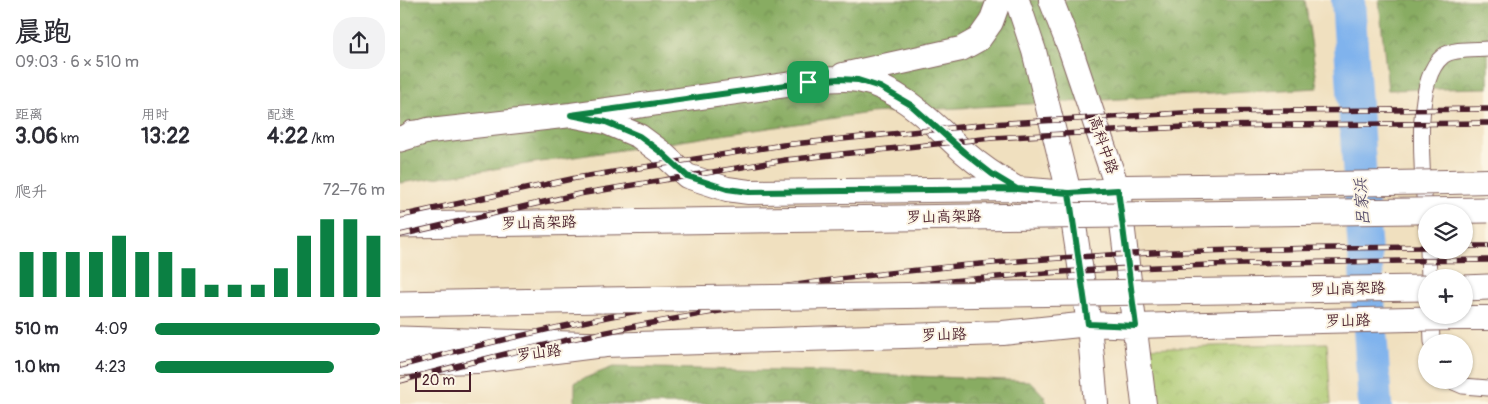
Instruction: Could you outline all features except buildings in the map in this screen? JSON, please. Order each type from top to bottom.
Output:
[{"type":"highway","points":[[400,139],[430,130]]},
{"type":"highway","name":"罗山高架路","points":[[400,225],[1488,210]]},
{"type":"highway","points":[[1473,288],[1488,287]]},
{"type":"highway","name":"罗山高架路","points":[[400,304],[1418,288]]},
{"type":"highway","points":[[400,339],[603,344]]},
{"type":"main road","points":[[808,82],[961,49],[979,39],[992,22],[999,0]]},
{"type":"main road","points":[[1017,0],[1034,50],[1069,193],[1088,324],[1096,404]]},
{"type":"main road","name":"高科中路","points":[[1051,0],[1071,51],[1118,190],[1144,404]]},
{"type":"main road","points":[[400,135],[571,115],[808,82],[838,79],[858,80],[880,87],[911,105],[965,153],[992,174],[1017,189]]},
{"type":"main road","points":[[571,115],[606,122],[639,136],[662,153],[687,176],[727,189],[759,192],[1017,189],[1069,193],[1118,190],[1126,187],[1488,182]]},
{"type":"main road","name":"罗山路","points":[[400,363],[477,361],[603,344],[1004,333],[1088,324],[1136,326],[1418,318]]},
{"type":"main road","name":"罗山路","points":[[1473,318],[1488,318]]},
{"type":"street","points":[[1425,204],[1421,129],[1427,81],[1434,66],[1444,55],[1455,52],[1488,50]]},
{"type":"street","points":[[1473,387],[1488,388]]},
{"type":"green space","points":[[400,0],[1305,0],[1318,88],[869,113],[400,183]]},
{"type":"green space","points":[[1379,0],[1488,0],[1488,88],[1388,90]]},
{"type":"green space","points":[[1327,343],[1331,404],[1148,404],[1139,348]]},
{"type":"green space","points":[[613,367],[826,372],[1030,381],[1044,396],[1047,404],[575,404],[575,382]]},
{"type":"waterway","name":"吕家浜","points":[[1348,0],[1375,404]]},
{"type":"railway","points":[[400,216],[576,178],[783,145],[990,124],[1200,112],[1488,109]]},
{"type":"railway","points":[[400,235],[579,194],[785,160],[992,138],[1201,126],[1488,123]]},
{"type":"railway","points":[[1473,246],[1488,246]]},
{"type":"railway","points":[[400,366],[558,327],[639,311],[720,296],[884,274],[965,265],[1141,253],[1418,247]]},
{"type":"railway","points":[[400,381],[479,360],[640,325],[802,298],[883,288],[1047,273],[1157,267],[1488,260]]},
{"type":"route","points":[[808,82],[571,115],[606,122],[639,136],[662,153],[687,176],[727,189],[749,192],[1017,189],[1069,193],[1088,324],[1136,326],[1118,190],[1069,193],[1017,189],[992,174],[965,153],[937,126],[911,105],[880,87],[858,80],[838,79],[808,82]]}]
